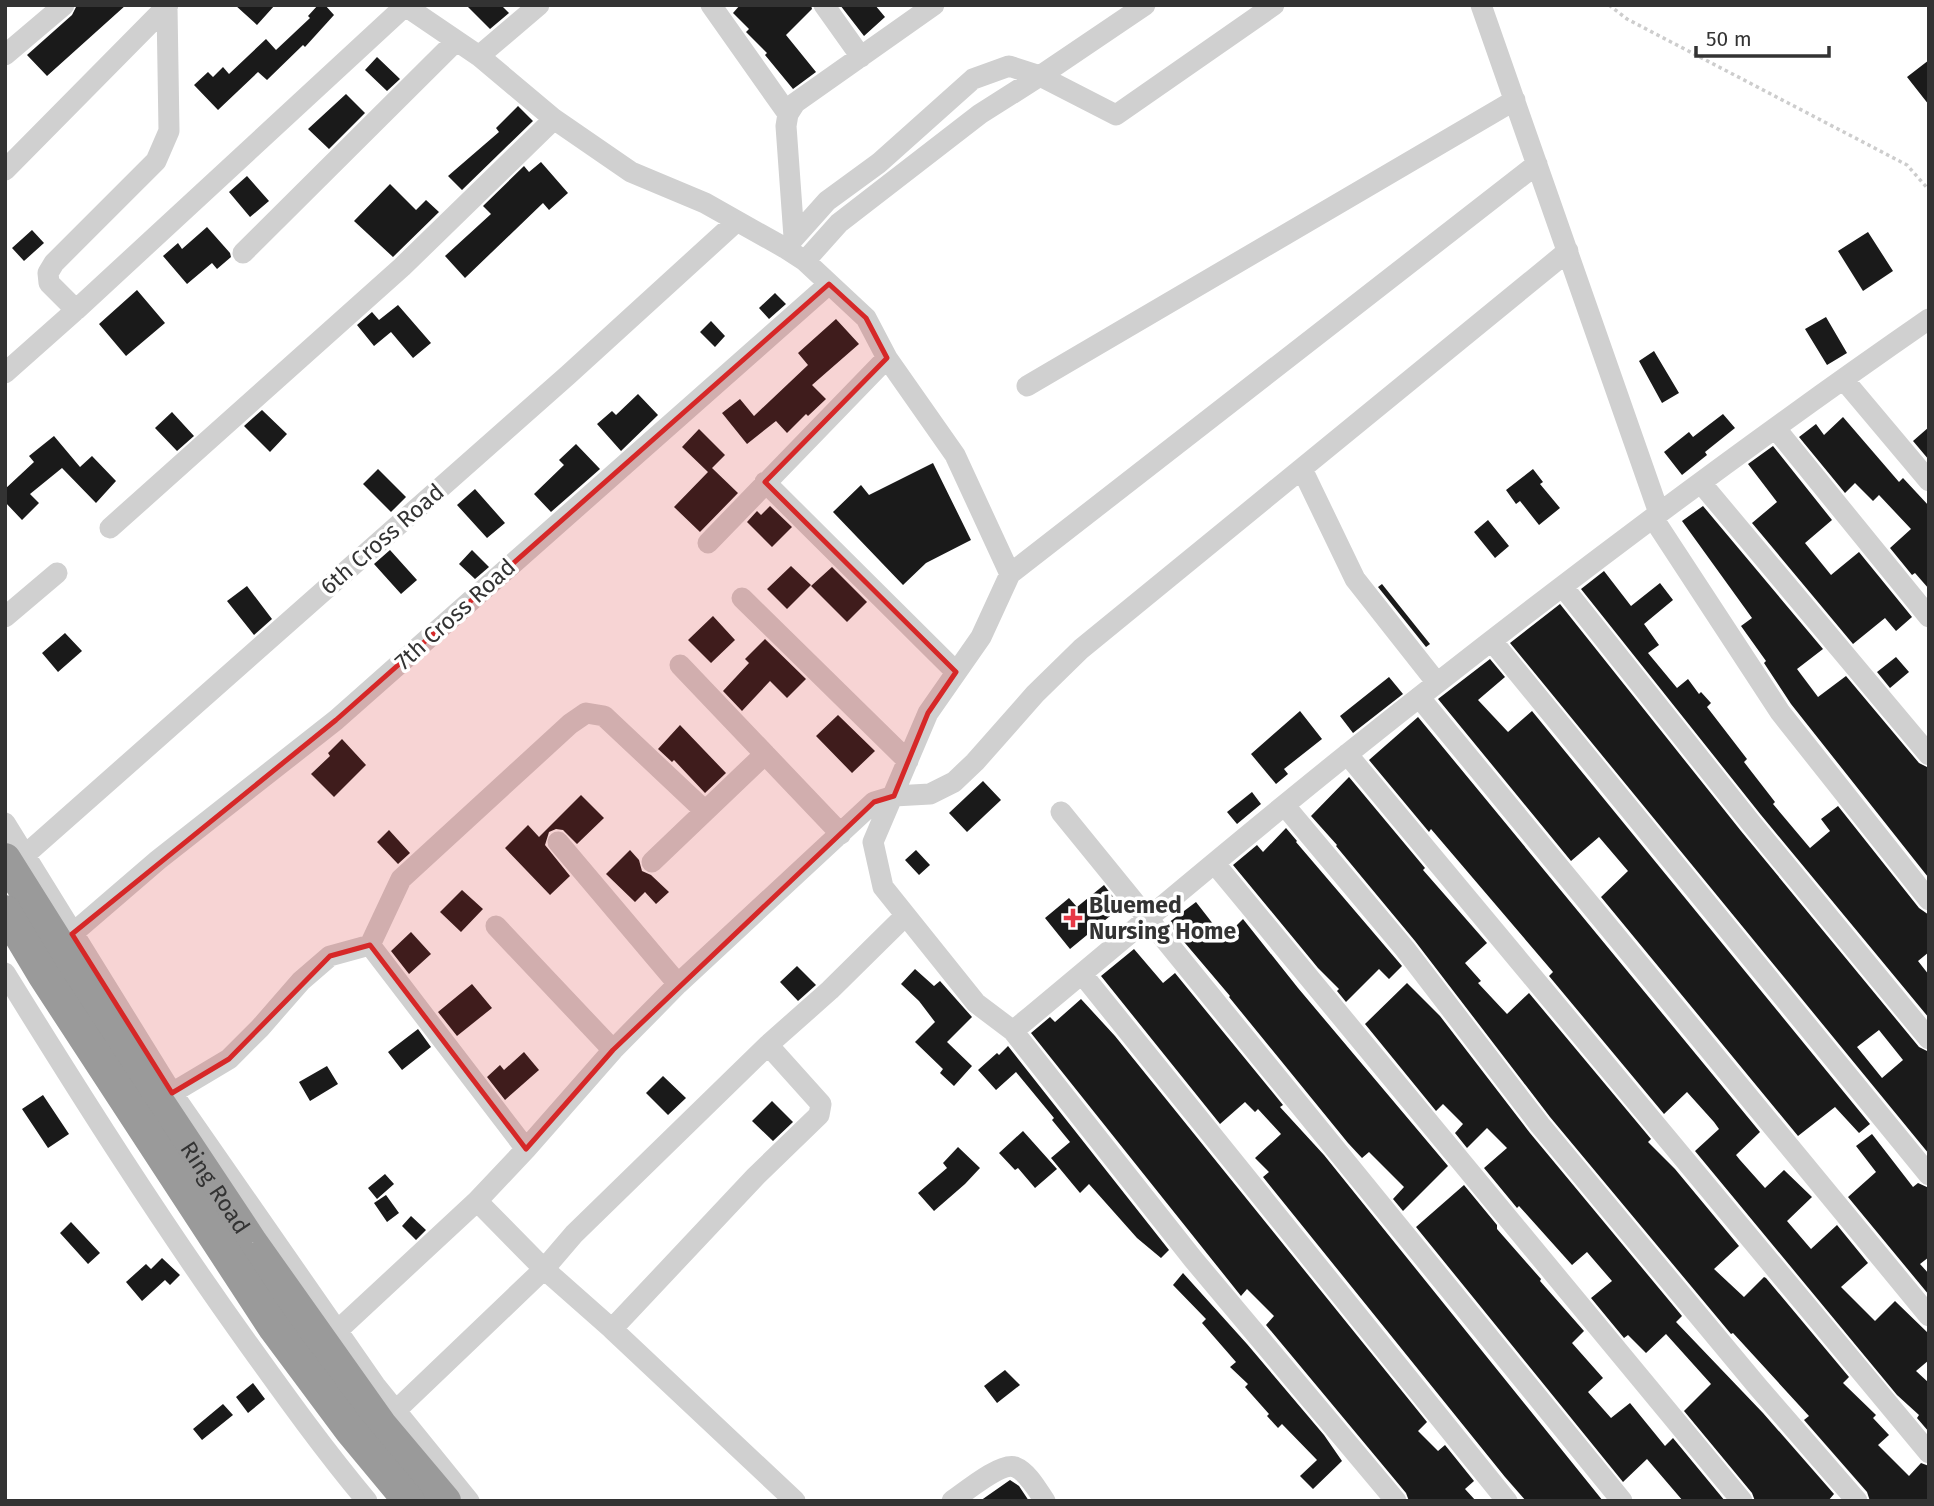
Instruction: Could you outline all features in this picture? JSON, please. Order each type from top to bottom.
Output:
[{"type":"highway","name":"Ring Road","points":[[15,857],[95,1029],[274,1328],[350,1430],[409,1501]]},
{"type":"highway","name":"Ring Road","points":[[5,911],[252,1242],[389,1418],[445,1501]]},
{"type":"street","points":[[5,55],[64,5]]},
{"type":"street","points":[[478,56],[539,5]]},
{"type":"street","points":[[711,5],[788,114]]},
{"type":"street","points":[[824,5],[862,57]]},
{"type":"street","points":[[805,261],[839,223],[979,114],[1145,5]]},
{"type":"street","points":[[790,243],[827,201],[878,163],[973,79],[1009,66],[1040,76],[1116,115],[1274,5]]},
{"type":"street","points":[[1481,5],[1568,251],[1656,515],[1780,712],[1929,900]]},
{"type":"street","points":[[76,310],[48,283],[48,273],[54,263],[156,161],[169,131],[168,6]]},
{"type":"street","points":[[5,170],[168,6]]},
{"type":"street","points":[[5,373],[405,6],[478,56],[554,118],[631,172],[790,243],[805,261],[866,318],[887,358],[956,456],[1010,574]]},
{"type":"street","points":[[790,243],[786,126],[788,114],[795,103],[932,6]]},
{"type":"street","points":[[243,253],[456,41]]},
{"type":"street","points":[[1027,386],[1515,100]]},
{"type":"street","points":[[110,528],[402,267],[554,118]]},
{"type":"street","points":[[1396,1501],[1193,1259],[1013,1031],[976,1003],[905,916],[883,887],[873,842],[928,713],[981,637],[1010,574],[1537,163]]},
{"type":"street","name":"6th Cross Road","points":[[15,857],[558,383],[737,221]]},
{"type":"street","points":[[337,1331],[477,1201],[613,1050],[678,984],[874,802],[894,796],[930,794],[954,782],[1035,694],[1081,649],[1568,251]]},
{"type":"street","name":"7th Cross Road","points":[[72,934],[158,860],[335,720],[829,284]]},
{"type":"street","points":[[1013,1031],[1347,754],[1437,683],[1656,515],[1844,380],[1925,328]]},
{"type":"street","points":[[708,543],[887,358]]},
{"type":"street","points":[[1844,380],[1929,481]]},
{"type":"street","points":[[1776,429],[1929,617]]},
{"type":"street","points":[[1302,469],[1355,579],[1437,683]]},
{"type":"street","points":[[765,482],[956,673]]},
{"type":"street","points":[[1701,483],[1929,755]]},
{"type":"street","points":[[5,617],[57,573]]},
{"type":"street","points":[[1563,587],[1751,823],[1929,1039]]},
{"type":"street","points":[[742,598],[908,761]]},
{"type":"street","points":[[1492,641],[1929,1175]]},
{"type":"street","points":[[680,665],[841,834]]},
{"type":"street","points":[[1419,697],[1929,1316]]},
{"type":"street","points":[[172,1093],[229,1059],[300,981],[330,956],[370,945],[401,879],[570,724],[586,713],[604,716],[705,811]]},
{"type":"street","points":[[652,862],[765,754]]},
{"type":"street","points":[[1347,754],[1929,1453]]},
{"type":"street","points":[[1285,806],[1405,949],[1548,1135],[1758,1387],[1857,1501]]},
{"type":"street","points":[[1061,813],[1622,1501]]},
{"type":"street","points":[[5,823],[15,857],[72,934],[172,1093],[337,1331],[389,1418],[469,1501]]},
{"type":"street","points":[[558,842],[678,984]]},
{"type":"street","points":[[1214,864],[1742,1501]]},
{"type":"street","points":[[389,1418],[544,1269],[574,1234],[768,1045],[830,990],[905,916]]},
{"type":"street","points":[[496,926],[613,1050]]},
{"type":"street","points":[[370,945],[526,1149]]},
{"type":"street","points":[[5,973],[149,1202],[286,1397],[365,1500]]},
{"type":"street","points":[[1082,974],[1507,1501]]},
{"type":"street","points":[[612,1329],[756,1176],[819,1115],[821,1104],[768,1045]]},
{"type":"street","points":[[477,1201],[544,1269],[612,1329],[794,1501]]},
{"type":"street","points":[[952,1501],[1003,1466],[1016,1467],[1045,1501]]},
{"type":"path","points":[[1609,5],[1627,19],[1907,165],[1929,190]]},
{"type":"highlighted area","points":[[829,284],[866,318],[887,358],[765,482],[956,672],[928,713],[894,796],[874,802],[613,1050],[526,1149],[370,945],[330,956],[229,1059],[172,1093],[72,934],[336,720]]},
{"type":"building","points":[[77,5],[126,5],[47,76],[27,55],[72,15]]},
{"type":"building","points":[[235,5],[275,5],[257,25]]},
{"type":"building","points":[[318,5],[325,5],[334,15],[305,47],[303,45],[267,80],[258,72],[218,110],[194,85],[208,72],[213,77],[223,67],[229,74],[266,39],[276,50],[310,18],[308,16]]},
{"type":"building","points":[[466,5],[501,5],[509,13],[490,29]]},
{"type":"building","points":[[740,5],[811,5],[812,9],[786,35],[816,72],[793,89],[765,55],[767,53],[746,32],[749,29],[733,13]]},
{"type":"building","points":[[840,5],[875,5],[885,17],[864,36]]},
{"type":"building","points":[[377,57],[400,79],[387,91],[365,70]]},
{"type":"building","points":[[1929,60],[1929,105],[1907,77]]},
{"type":"building","points":[[346,94],[365,113],[329,149],[308,129]]},
{"type":"building","points":[[518,106],[533,121],[462,190],[448,176],[499,132],[496,128]]},
{"type":"building","points":[[541,162],[568,193],[549,210],[543,203],[465,278],[445,256],[491,214],[483,206],[524,166],[529,172]]},
{"type":"building","points":[[247,176],[269,201],[250,217],[229,192]]},
{"type":"building","points":[[390,184],[416,210],[426,200],[439,212],[393,257],[354,221]]},
{"type":"building","points":[[207,227],[231,257],[217,269],[212,263],[187,284],[163,256],[178,243],[182,249]]},
{"type":"building","points":[[32,230],[44,243],[24,261],[12,248]]},
{"type":"building","points":[[1868,232],[1893,271],[1863,291],[1838,251]]},
{"type":"building","points":[[137,290],[165,323],[126,356],[99,324]]},
{"type":"building","points":[[775,293],[786,304],[769,319],[759,308]]},
{"type":"building","points":[[398,305],[431,343],[413,358],[391,332],[374,346],[357,325],[372,312],[379,320]]},
{"type":"building","points":[[1826,317],[1847,353],[1827,365],[1805,329]]},
{"type":"building","points":[[836,319],[859,344],[812,385],[826,399],[787,433],[776,421],[747,444],[722,413],[740,399],[754,416],[808,365],[798,353]]},
{"type":"building","points":[[711,321],[725,336],[715,347],[700,332]]},
{"type":"building","points":[[1654,351],[1679,393],[1662,403],[1639,361]]},
{"type":"building","points":[[638,394],[658,415],[621,451],[597,424],[612,411],[616,415]]},
{"type":"building","points":[[262,410],[287,434],[270,452],[244,426]]},
{"type":"building","points":[[172,412],[194,436],[177,451],[155,428]]},
{"type":"building","points":[[1723,414],[1735,428],[1682,475],[1664,452],[1689,432],[1693,437]]},
{"type":"building","points":[[1843,417],[1899,482],[1903,478],[1929,506],[1929,589],[1915,573],[1912,575],[1890,548],[1911,529],[1879,495],[1873,501],[1855,483],[1845,493],[1799,437],[1816,424],[1824,435]]},
{"type":"building","points":[[1929,427],[1929,460],[1913,441]]},
{"type":"building","points":[[699,429],[725,455],[712,468],[738,493],[700,532],[674,507],[708,472],[682,447]]},
{"type":"building","points":[[54,436],[80,467],[92,456],[116,481],[96,503],[62,468],[30,494],[39,503],[22,520],[5,502],[5,489],[34,462],[29,456]]},
{"type":"building","points":[[576,444],[600,469],[551,512],[534,494],[564,465],[559,460]]},
{"type":"building","points":[[1773,446],[1832,520],[1805,543],[1831,575],[1859,552],[1912,617],[1896,631],[1885,618],[1853,644],[1752,523],[1777,502],[1748,464]]},
{"type":"building","points":[[933,463],[971,540],[926,563],[903,585],[833,512],[861,485],[869,495]]},
{"type":"building","points":[[378,469],[406,497],[391,512],[363,484]]},
{"type":"building","points":[[1533,469],[1543,482],[1540,484],[1560,508],[1539,525],[1520,501],[1516,504],[1506,490]]},
{"type":"building","points":[[475,489],[505,523],[487,538],[457,505]]},
{"type":"building","points":[[770,506],[792,527],[772,547],[747,522],[757,511],[761,515]]},
{"type":"building","points":[[1703,506],[1823,649],[1797,669],[1818,697],[1846,676],[1919,763],[1929,768],[1928,877],[1791,704],[1764,663],[1766,661],[1741,626],[1752,618],[1682,521]]},
{"type":"building","points":[[1488,520],[1509,546],[1495,558],[1474,532]]},
{"type":"building","points":[[390,550],[417,580],[401,594],[374,564]]},
{"type":"building","points":[[472,550],[489,567],[475,579],[459,564]]},
{"type":"building","points":[[791,566],[811,585],[787,609],[767,589]]},
{"type":"building","points":[[832,567],[867,602],[847,622],[811,586]]},
{"type":"building","points":[[1604,571],[1631,606],[1660,583],[1673,600],[1644,624],[1659,645],[1648,653],[1677,688],[1688,679],[1699,694],[1701,692],[1711,703],[1707,707],[1747,759],[1744,762],[1775,802],[1773,804],[1810,848],[1830,831],[1821,819],[1838,806],[1919,908],[1929,915],[1929,952],[1918,961],[1929,975],[1929,1018],[1761,815],[1581,589]]},
{"type":"building","points":[[1382,584],[1430,644],[1426,647],[1378,587]]},
{"type":"building","points":[[247,586],[272,619],[254,635],[227,601]]},
{"type":"building","points":[[1560,604],[1741,831],[1919,1047],[1929,1052],[1929,1154],[1510,643]],"holes":[[[1879,1030],[1903,1060],[1882,1078],[1857,1047]]]},
{"type":"building","points":[[713,616],[735,640],[711,663],[688,640]]},
{"type":"building","points":[[65,633],[82,651],[58,672],[42,653]]},
{"type":"building","points":[[765,639],[806,679],[787,698],[770,681],[742,711],[723,691],[749,663],[745,659]]},
{"type":"building","points":[[1896,657],[1909,672],[1890,688],[1877,672]]},
{"type":"building","points":[[1490,659],[1505,677],[1478,700],[1508,732],[1532,711],[1870,1124],[1859,1133],[1835,1107],[1798,1136],[1601,897],[1628,871],[1599,837],[1571,861],[1438,699]]},
{"type":"building","points":[[1389,677],[1403,694],[1353,733],[1340,716]]},
{"type":"building","points":[[1300,711],[1322,739],[1284,769],[1288,774],[1276,784],[1251,754]]},
{"type":"building","points":[[838,715],[875,751],[852,773],[816,736]]},
{"type":"building","points":[[1418,717],[1760,1132],[1736,1155],[1740,1160],[1765,1188],[1784,1170],[1812,1197],[1787,1221],[1811,1249],[1837,1225],[1868,1263],[1841,1287],[1875,1321],[1895,1301],[1929,1334],[1929,1360],[1916,1371],[1929,1383],[1929,1432],[1917,1418],[1919,1415],[1897,1395],[1695,1151],[1719,1129],[1714,1122],[1687,1092],[1664,1114],[1549,976],[1553,972],[1369,760]]},
{"type":"building","points":[[680,725],[726,773],[705,793],[674,760],[672,762],[658,749]]},
{"type":"building","points":[[342,739],[366,765],[334,797],[311,774],[330,756],[328,753]]},
{"type":"building","points":[[1349,777],[1425,868],[1423,870],[1487,943],[1465,963],[1481,981],[1478,983],[1507,1014],[1529,993],[1651,1139],[1648,1142],[1675,1169],[1739,1246],[1714,1269],[1744,1297],[1766,1278],[1849,1377],[1843,1383],[1876,1415],[1873,1418],[1889,1435],[1878,1445],[1909,1476],[1921,1463],[1929,1466],[1929,1501],[1870,1501],[1867,1492],[1804,1420],[1809,1416],[1733,1333],[1731,1334],[1550,1117],[1415,941],[1311,816]]},
{"type":"building","points":[[983,781],[1001,800],[967,832],[949,813]]},
{"type":"building","points":[[1252,792],[1261,804],[1237,824],[1227,812]]},
{"type":"building","points":[[581,795],[604,818],[577,844],[563,830],[549,832],[545,845],[570,876],[550,895],[505,848],[528,825],[539,837]]},
{"type":"building","points":[[1286,828],[1402,966],[1389,979],[1379,969],[1346,1002],[1337,991],[1339,989],[1318,968],[1233,865],[1257,845],[1263,852]]},
{"type":"building","points":[[389,830],[410,853],[398,864],[377,842]]},
{"type":"building","points":[[630,850],[639,860],[642,871],[651,875],[669,892],[656,904],[645,892],[635,902],[606,874]]},
{"type":"building","points":[[916,850],[930,865],[919,875],[905,860]]},
{"type":"building","points":[[1104,885],[1121,907],[1070,949],[1045,918],[1069,898],[1077,907]]},
{"type":"building","points":[[462,890],[483,909],[461,932],[440,912]]},
{"type":"building","points":[[1196,902],[1224,938],[1243,919],[1448,1166],[1403,1211],[1393,1199],[1404,1187],[1369,1152],[1362,1158],[1348,1143],[1168,923]]},
{"type":"building","points":[[411,932],[431,954],[409,974],[391,951]]},
{"type":"building","points":[[1134,949],[1163,983],[1175,973],[1283,1105],[1280,1107],[1324,1155],[1603,1501],[1526,1501],[1505,1477],[1263,1177],[1269,1172],[1255,1158],[1281,1134],[1258,1109],[1255,1112],[1245,1102],[1220,1124],[1101,976]]},
{"type":"building","points":[[797,966],[816,985],[798,1001],[780,982]]},
{"type":"building","points":[[915,969],[934,986],[940,981],[972,1017],[947,1042],[972,1066],[954,1086],[940,1073],[943,1069],[915,1042],[935,1022],[901,984]]},
{"type":"building","points":[[1407,983],[1440,1016],[1530,1133],[1682,1316],[1676,1322],[1763,1413],[1834,1494],[1828,1501],[1755,1501],[1752,1493],[1684,1411],[1711,1384],[1666,1334],[1646,1353],[1628,1335],[1624,1338],[1591,1298],[1612,1281],[1587,1252],[1572,1265],[1519,1206],[1517,1208],[1484,1168],[1507,1148],[1487,1128],[1467,1148],[1455,1133],[1463,1124],[1443,1104],[1436,1111],[1365,1024]]},
{"type":"building","points":[[472,984],[492,1008],[457,1036],[438,1012]]},
{"type":"building","points":[[1081,999],[1115,1036],[1427,1422],[1418,1431],[1438,1451],[1445,1445],[1474,1481],[1465,1489],[1476,1501],[1409,1501],[1406,1493],[1266,1325],[1274,1316],[1247,1289],[1241,1296],[1031,1033],[1050,1017],[1055,1022]]},
{"type":"building","points":[[418,1029],[431,1047],[402,1070],[388,1052]]},
{"type":"building","points":[[1008,1046],[1169,1250],[1161,1258],[1137,1238],[1089,1184],[1080,1193],[1051,1158],[1070,1142],[1016,1072],[996,1090],[978,1070]]},
{"type":"building","points":[[524,1052],[539,1070],[505,1100],[487,1077],[500,1065],[504,1070]]},
{"type":"building","points":[[327,1066],[338,1084],[310,1101],[299,1082]]},
{"type":"building","points":[[663,1076],[686,1098],[668,1115],[646,1093]]},
{"type":"building","points":[[43,1095],[69,1134],[48,1148],[22,1109]]},
{"type":"building","points":[[772,1101],[793,1122],[773,1141],[752,1121]]},
{"type":"building","points":[[1023,1131],[1057,1169],[1035,1188],[1018,1168],[1015,1170],[999,1153]]},
{"type":"building","points":[[1872,1134],[1913,1187],[1918,1183],[1929,1188],[1929,1257],[1920,1264],[1929,1274],[1929,1295],[1848,1197],[1876,1172],[1856,1146]]},
{"type":"building","points":[[958,1147],[980,1168],[934,1211],[918,1193],[947,1168],[943,1163]]},
{"type":"building","points":[[385,1174],[394,1184],[377,1199],[368,1188]]},
{"type":"building","points":[[1464,1185],[1497,1225],[1497,1229],[1584,1331],[1572,1343],[1603,1378],[1588,1392],[1611,1418],[1630,1403],[1665,1446],[1673,1438],[1725,1501],[1683,1501],[1647,1459],[1623,1482],[1416,1227]]},
{"type":"building","points":[[386,1195],[399,1213],[387,1222],[374,1203]]},
{"type":"building","points":[[411,1216],[426,1230],[416,1240],[402,1226]]},
{"type":"building","points":[[71,1222],[100,1253],[88,1264],[60,1233]]},
{"type":"building","points":[[162,1258],[180,1275],[170,1285],[165,1280],[142,1301],[126,1282],[146,1264],[151,1269]]},
{"type":"building","points":[[1183,1273],[1324,1435],[1342,1461],[1313,1489],[1300,1476],[1317,1460],[1282,1424],[1278,1428],[1245,1387],[1248,1384],[1230,1367],[1236,1362],[1202,1323],[1206,1319],[1173,1285]]},
{"type":"building","points":[[1005,1370],[1020,1385],[997,1403],[984,1386]]},
{"type":"building","points":[[253,1383],[265,1399],[248,1413],[236,1397]]},
{"type":"building","points":[[223,1404],[233,1415],[202,1440],[193,1429]]},
{"type":"building","points":[[1010,1480],[1019,1486],[1029,1501],[980,1501]]},
{"type":"place","name":"Bluemed Nursing Home","points":[[1073,918]]}]
